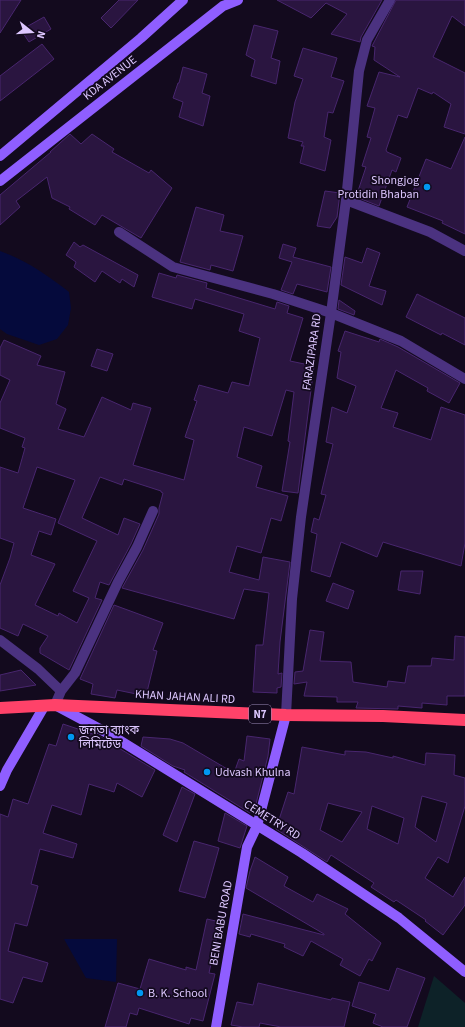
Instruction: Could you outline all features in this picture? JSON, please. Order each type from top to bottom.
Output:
[{"type":"highway","name":"KHAN JAHAN ALI RD","points":[[0,708],[50,705],[286,715],[383,716],[465,720]]},
{"type":"street","name":"KDA AVENUE","points":[[0,156],[141,38],[183,0]]},
{"type":"street","name":"KDA AVENUE","points":[[0,181],[223,6],[238,0]]},
{"type":"street","name":"FARAZIPARA RD","points":[[286,715],[292,599],[298,540],[346,200],[359,71],[367,40],[390,0]]},
{"type":"street","points":[[346,200],[430,232],[465,251]]},
{"type":"street","points":[[119,232],[173,267],[273,294],[331,313],[401,341],[465,379]]},
{"type":"street","points":[[0,786],[7,770],[50,705],[75,673],[153,512]]},
{"type":"street","points":[[0,640],[38,669],[61,691]]},
{"type":"street","name":"CEMETRY RD","points":[[50,705],[111,735],[302,854],[399,918],[465,972]]},
{"type":"street","name":"BENI BABU ROAD","points":[[216,1027],[247,847],[257,826],[286,715]]},
{"type":"shaded area","points":[[0,251],[36,268],[69,292],[71,308],[68,325],[57,339],[39,345],[7,334],[0,329]]},
{"type":"shaded area","points":[[64,939],[117,939],[116,982],[86,978]]},
{"type":"shaded area","points":[[434,976],[465,1003],[465,1027],[418,1027]]},
{"type":"building","points":[[0,0],[21,0],[0,33]]},
{"type":"building","points":[[119,0],[138,0],[111,28],[101,18]]},
{"type":"building","points":[[277,0],[382,0],[361,37],[360,42],[331,34],[347,14],[326,3],[311,18]]},
{"type":"building","points":[[396,0],[465,0],[465,26],[452,16],[433,57],[465,73],[465,134],[444,127],[451,104],[433,92],[432,94],[418,88],[407,118],[398,115],[386,150],[387,152],[401,158],[396,172],[392,170],[379,206],[356,197],[366,167],[362,166],[371,138],[367,137],[375,108],[367,106],[379,72],[400,77],[374,60],[375,47],[372,46]]},
{"type":"building","points":[[44,17],[51,29],[29,42],[21,30]]},
{"type":"building","points":[[254,25],[278,31],[271,58],[280,61],[276,84],[251,76],[255,60],[246,55]]},
{"type":"building","points":[[42,44],[54,59],[0,101],[0,76]]},
{"type":"building","points":[[303,48],[337,58],[331,77],[344,81],[333,113],[328,112],[324,137],[331,140],[325,171],[300,163],[304,146],[301,146],[303,142],[288,138],[295,102],[303,79],[294,76]]},
{"type":"building","points":[[183,67],[207,74],[202,93],[210,96],[203,126],[179,117],[183,102],[173,98]]},
{"type":"building","points":[[70,134],[81,144],[92,134],[114,149],[112,152],[149,173],[151,170],[172,188],[141,238],[102,215],[95,225],[69,209],[70,207],[52,198],[47,177],[16,201],[20,207],[0,225],[0,195]]},
{"type":"building","points":[[465,137],[465,234],[442,223],[443,221],[407,207],[426,159],[451,169]]},
{"type":"building","points":[[325,191],[340,193],[337,217],[330,228],[317,226]]},
{"type":"building","points":[[196,207],[224,215],[220,231],[243,236],[233,271],[211,265],[210,270],[180,262]]},
{"type":"building","points":[[74,242],[80,247],[83,245],[138,275],[134,287],[122,279],[120,283],[102,271],[95,282],[74,267],[76,262],[66,255]]},
{"type":"building","points":[[283,244],[296,248],[293,257],[331,267],[327,292],[297,284],[293,294],[281,290],[292,262],[279,258]]},
{"type":"building","points":[[367,248],[380,253],[369,286],[386,291],[382,305],[341,285],[345,257],[362,263]]},
{"type":"building","points":[[159,273],[176,278],[177,275],[207,283],[206,288],[275,309],[277,302],[289,306],[287,313],[303,318],[290,361],[314,366],[298,493],[282,491],[290,442],[288,441],[294,392],[286,390],[272,436],[244,427],[237,457],[262,466],[256,487],[288,496],[281,521],[271,518],[261,553],[237,546],[229,572],[259,580],[263,557],[290,562],[280,642],[278,674],[282,673],[281,687],[277,688],[277,693],[253,692],[256,645],[263,645],[269,593],[244,589],[234,619],[122,588],[143,550],[159,514],[163,493],[161,491],[124,479],[122,485],[100,477],[82,518],[118,535],[124,518],[140,524],[109,585],[100,582],[95,598],[102,600],[69,670],[40,653],[40,648],[48,636],[23,624],[18,636],[0,628],[0,585],[14,543],[0,538],[0,467],[18,473],[25,448],[22,447],[25,438],[0,428],[0,403],[10,380],[0,375],[0,348],[4,340],[41,356],[37,365],[65,372],[56,404],[66,409],[58,429],[84,437],[102,397],[131,410],[133,403],[151,408],[133,465],[184,480],[194,440],[185,437],[197,401],[194,400],[199,385],[228,393],[232,382],[249,386],[260,338],[239,331],[244,314],[195,299],[192,309],[152,297]],"holes":[[[37,467],[75,480],[58,523],[97,541],[73,591],[89,598],[77,623],[59,613],[58,616],[35,605],[55,564],[31,555],[39,531],[51,535],[56,519],[23,508]]]},
{"type":"building","points":[[417,294],[465,318],[465,345],[442,333],[441,335],[406,317]]},
{"type":"building","points":[[339,300],[355,311],[354,315],[338,309]]},
{"type":"building","points":[[345,331],[379,342],[380,339],[398,347],[460,383],[449,403],[427,391],[428,388],[396,370],[381,408],[398,413],[393,427],[431,440],[441,407],[465,415],[465,543],[461,566],[383,542],[377,557],[341,542],[330,577],[311,571],[317,534],[311,532],[314,518],[319,520],[326,495],[321,494],[333,444],[326,442],[332,407],[347,413],[356,386],[337,378],[341,352],[338,351]]},
{"type":"building","points":[[97,349],[113,354],[107,371],[91,366]]},
{"type":"building","points":[[401,571],[423,571],[420,594],[398,590]]},
{"type":"building","points":[[333,583],[354,591],[348,609],[326,601]]},
{"type":"building","points":[[114,605],[163,623],[153,650],[157,651],[146,696],[117,690],[115,698],[91,694],[93,684],[80,679]]},
{"type":"building","points":[[310,630],[324,632],[320,661],[351,662],[353,682],[387,687],[388,681],[405,683],[408,666],[431,666],[432,658],[454,660],[455,636],[465,637],[465,696],[447,696],[447,705],[422,703],[422,708],[398,706],[398,709],[356,708],[358,702],[337,702],[337,697],[304,696],[307,682],[294,684],[295,672],[303,671]]},
{"type":"building","points":[[21,670],[36,685],[0,691],[0,675]]},
{"type":"building","points":[[63,724],[99,736],[155,770],[142,797],[117,783],[114,792],[89,784],[81,815],[52,805],[43,833],[77,844],[73,858],[40,849],[31,884],[38,886],[27,926],[15,923],[8,951],[48,963],[42,982],[23,977],[13,1003],[0,999],[0,814],[8,817],[13,799],[28,804],[49,744],[56,746]]},
{"type":"building","points":[[247,736],[270,739],[268,756],[254,812],[251,810],[250,813],[184,772],[185,770],[173,766],[141,746],[143,737],[170,739],[183,743],[234,773],[239,759],[244,761]]},
{"type":"building","points":[[302,747],[345,755],[345,751],[366,752],[393,758],[393,756],[425,765],[426,753],[455,755],[454,775],[465,778],[465,806],[448,863],[438,857],[425,878],[453,897],[465,877],[465,905],[443,935],[425,921],[426,920],[396,900],[394,902],[371,887],[374,883],[331,855],[327,862],[276,829],[288,792],[294,794]],"holes":[[[422,796],[447,803],[436,842],[415,827]],[[328,803],[362,812],[342,842],[320,830]],[[372,806],[404,818],[398,844],[367,829]]]},
{"type":"building","points":[[182,787],[195,794],[177,842],[163,835]]},
{"type":"building","points":[[225,813],[247,826],[240,848],[218,841]]},
{"type":"building","points":[[194,841],[219,848],[205,898],[179,891]]},
{"type":"building","points":[[255,857],[288,877],[284,886],[313,902],[317,894],[348,909],[345,914],[381,943],[372,961],[369,959],[360,976],[340,965],[343,959],[311,941],[303,956],[284,947],[285,944],[251,934],[250,937],[239,934],[243,914],[324,935],[246,888]]},
{"type":"building","points":[[207,919],[220,922],[209,973],[215,974],[203,1021],[191,1018],[189,1024],[139,1008],[137,1015],[130,1013],[126,1027],[105,1027],[118,983],[140,989],[149,959],[186,970],[186,967],[196,970]]},
{"type":"building","points":[[397,968],[425,978],[407,1027],[383,1027],[373,1023],[376,1014],[352,1006],[359,982],[389,991]]},
{"type":"building","points":[[258,983],[331,1000],[332,998],[350,1002],[344,1027],[281,1027],[260,1023],[259,1027],[231,1025],[237,1002],[253,1005]]},
{"type":"place","name":"Shongjog Protidin Bhaban","points":[[427,187]]},
{"type":"place","name":"জনতা ব্যাংক লিমিটেড","points":[[71,737]]},
{"type":"place","name":"Udvash Khulna","points":[[207,772]]},
{"type":"place","name":"B. K. School","points":[[140,993]]}]
